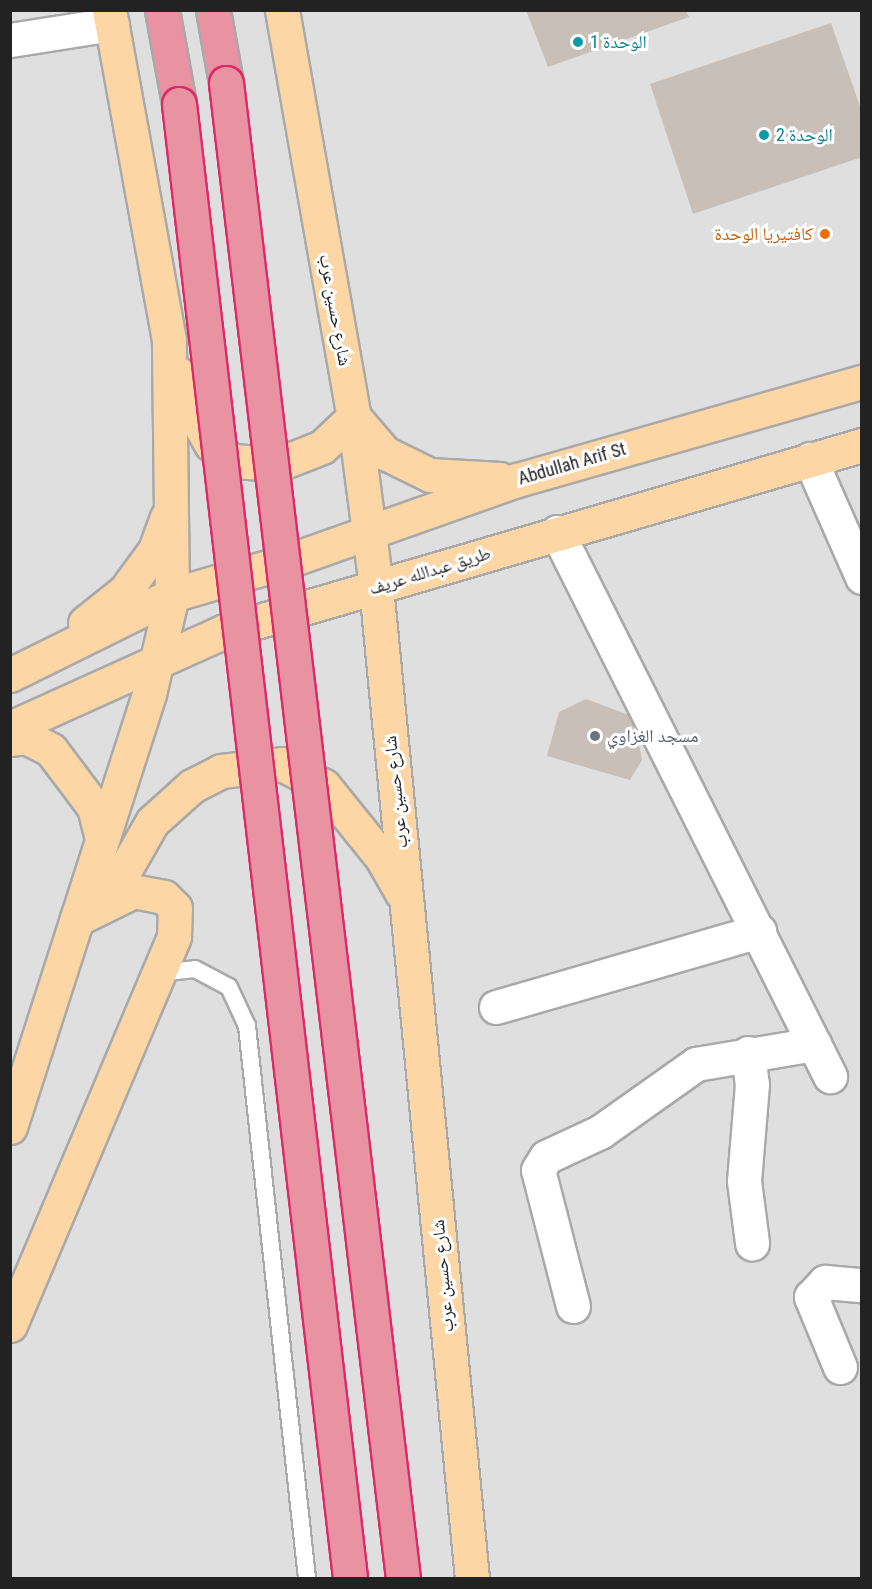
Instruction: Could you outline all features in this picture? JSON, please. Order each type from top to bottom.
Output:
[{"type":"highway","points":[[162,10],[179,104],[350,1578]]},
{"type":"highway","points":[[213,10],[226,83],[403,1578]]},
{"type":"main road","name":"شارع حسين عرب","points":[[282,10],[354,417],[376,587],[472,1578]]},
{"type":"main road","points":[[110,17],[169,340],[186,400],[211,444],[232,460],[279,464],[322,447],[354,417],[385,453],[430,475],[517,480]]},
{"type":"main road","points":[[10,1127],[157,658],[172,595],[175,492],[169,340]]},
{"type":"main road","name":"Abdullah Arif St","points":[[172,595],[288,561],[517,480],[861,382]]},
{"type":"main road","name":"طريق عبدالله عريف","points":[[10,728],[157,658],[376,587],[557,532],[861,445]]},
{"type":"main road","points":[[22,669],[125,591],[155,550],[175,492]]},
{"type":"main road","points":[[22,669],[172,595]]},
{"type":"main road","points":[[10,740],[26,737],[51,750],[94,807],[101,836]]},
{"type":"main road","points":[[107,901],[152,822],[192,786],[221,771],[282,764],[324,786],[382,858],[407,903]]},
{"type":"main road","points":[[10,1325],[174,936],[175,908],[152,892],[134,891],[107,901],[77,919]]},
{"type":"street","points":[[10,40],[110,17]]},
{"type":"street","points":[[810,459],[861,577]]},
{"type":"street","points":[[557,532],[830,1076]]},
{"type":"street","points":[[496,1007],[759,931]]},
{"type":"street","points":[[573,1306],[538,1170],[546,1157],[600,1131],[696,1064],[748,1053],[814,1044]]},
{"type":"street","points":[[748,1053],[752,1084],[744,1181],[752,1243]]},
{"type":"street","points":[[840,1367],[811,1297],[825,1282],[861,1285]]},
{"type":"lane","points":[[158,973],[195,969],[229,987],[247,1026],[307,1578]]},
{"type":"shaded area","points":[[11,11],[861,11],[861,1578],[11,1578]]},
{"type":"building","name":"الوحدة 1","points":[[526,10],[686,10],[689,17],[548,67]]},
{"type":"building","name":"الوحدة 2","points":[[831,23],[862,112],[862,157],[693,214],[650,84]]},
{"type":"building","name":"مسجد الغزاوي","points":[[586,699],[634,717],[642,760],[630,780],[547,756],[559,712]]},
{"type":"place","name":"الوحدة 1","points":[[578,42]]},
{"type":"place","name":"الوحدة 2","points":[[764,135]]},
{"type":"place","name":"كافتيريا الوحدة","points":[[825,234]]},
{"type":"place","name":"مسجد الغزاوي","points":[[595,736]]}]
